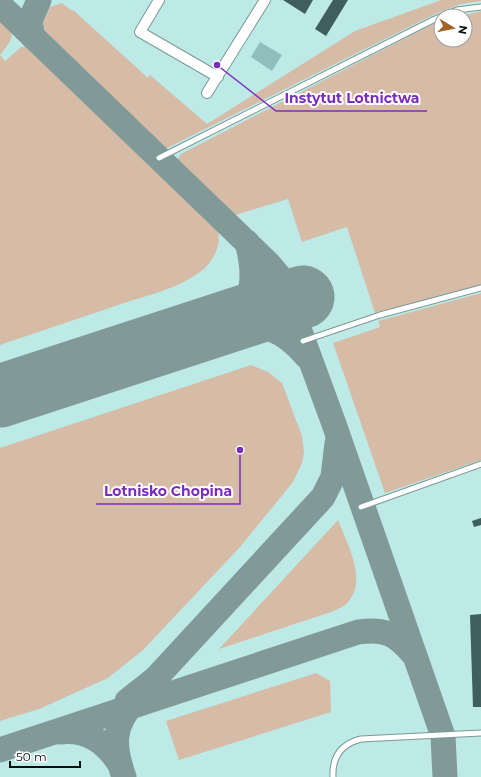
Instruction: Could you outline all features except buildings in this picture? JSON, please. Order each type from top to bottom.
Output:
[{"type":"street","points":[[159,0],[140,32],[218,77]]},
{"type":"street","points":[[207,93],[265,0]]},
{"type":"lane","points":[[159,158],[435,19],[457,10],[481,7]]},
{"type":"lane","points":[[303,341],[380,315],[481,288]]},
{"type":"lane","points":[[361,507],[481,464]]},
{"type":"lane","points":[[333,777],[336,755],[350,742],[361,739],[481,733]]},
{"type":"shaded area","points":[[0,0],[481,0],[481,777],[0,777]]},
{"type":"shaded area","points":[[441,0],[481,0],[461,4],[451,8],[433,8],[433,15],[167,148],[159,146],[47,38],[43,23],[50,7],[62,3],[72,11],[73,10],[148,78],[150,75],[207,124],[355,31]]},
{"type":"shaded area","points":[[481,11],[481,285],[375,313],[347,227],[302,242],[288,199],[232,216],[179,166],[178,159],[181,154],[433,24],[433,48],[473,48],[473,13]]},
{"type":"shaded area","points":[[0,17],[9,27],[12,36],[11,40],[0,55]]},
{"type":"shaded area","points":[[260,42],[282,55],[272,71],[251,57]]},
{"type":"shaded area","points":[[21,47],[32,47],[215,224],[218,230],[218,244],[214,257],[205,268],[192,278],[164,290],[0,345],[0,55],[5,61]]},
{"type":"shaded area","points":[[481,293],[481,460],[385,493],[333,343],[380,327],[378,321]]},
{"type":"shaded area","points":[[251,365],[268,372],[282,383],[302,436],[304,453],[302,463],[293,482],[240,547],[143,650],[108,678],[39,709],[0,721],[0,448]]},
{"type":"shaded area","points":[[338,520],[351,552],[356,575],[356,586],[352,596],[345,605],[331,612],[219,649]]},
{"type":"shaded area","points":[[316,673],[330,681],[331,712],[179,760],[166,721]]},
{"type":"taxiway","points":[[33,37],[30,21],[39,0]]},
{"type":"taxiway","points":[[0,5],[269,264],[280,277],[334,424],[443,736],[445,777]]},
{"type":"taxiway","points":[[225,322],[243,305],[250,291],[252,283],[252,266],[247,242]]},
{"type":"taxiway","points":[[225,322],[261,326],[280,333],[289,339],[307,357]]},
{"type":"taxiway","points":[[127,701],[156,678],[323,497],[333,477],[337,443]]},
{"type":"taxiway","points":[[0,750],[358,632],[376,631],[389,634],[395,637],[413,654]]},
{"type":"taxiway","points":[[124,777],[118,756],[117,737],[122,719],[127,710],[135,701]]},
{"type":"taxiway","points":[[60,732],[79,733],[94,738],[108,749],[119,763]]},
{"type":"runway","points":[[0,396],[303,297]]},
{"type":"place","name":"Instytut Lotnictwa","points":[[217,65]]},
{"type":"place","name":"Lotnisko Chopina","points":[[240,450]]}]
